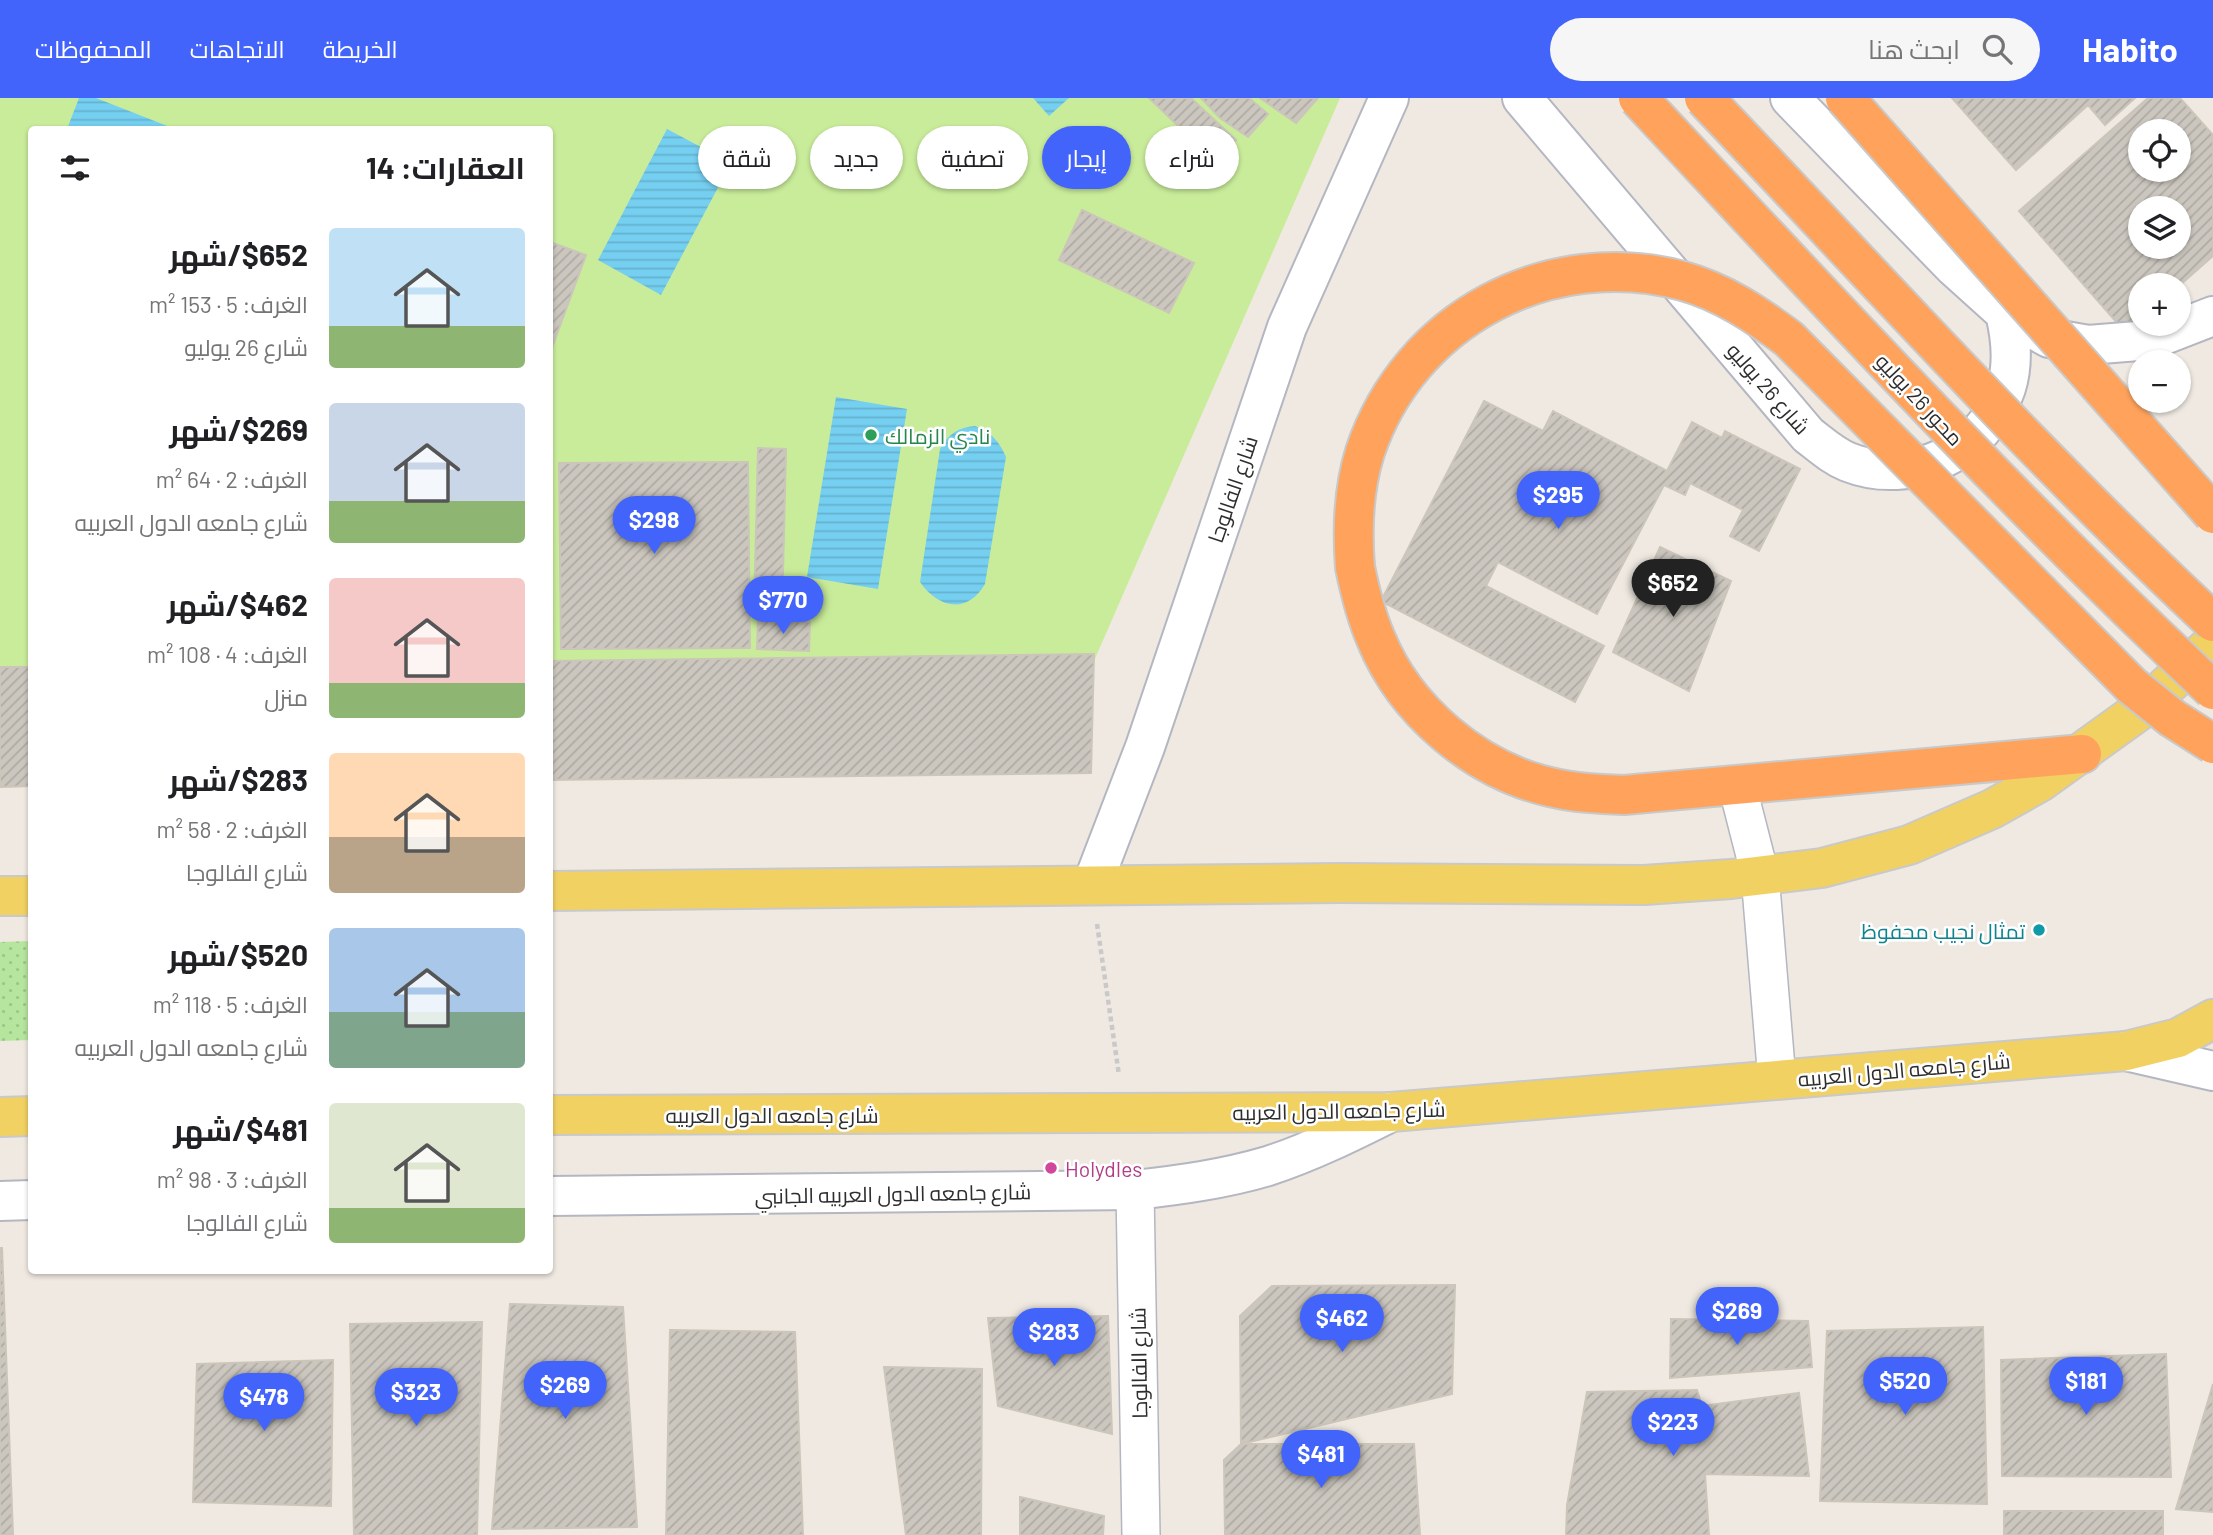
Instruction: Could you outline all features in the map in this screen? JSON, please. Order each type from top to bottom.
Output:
[{"type":"highway","name":"محور 26 يوليو","points":[[1638,98],[1974,456],[2111,595],[2213,690]]},
{"type":"highway","points":[[1704,98],[2054,466],[2140,554],[2213,622]]},
{"type":"highway","points":[[1846,98],[2213,514]]},
{"type":"highway","points":[[2082,754],[1625,795],[1586,794],[1548,787],[1511,774],[1477,756],[1446,733],[1418,706],[1394,675],[1376,641],[1363,605],[1355,567],[1352,528],[1356,490],[1365,452],[1380,415],[1400,381],[1426,350],[1456,324],[1490,302],[1526,286],[1565,276],[1606,271],[1646,273],[1672,278],[1722,295],[1758,315],[1790,339],[2132,686],[2172,718],[2213,744]]},
{"type":"main road","points":[[553,891],[1340,883],[1644,885],[1822,868],[1909,845],[1992,809],[2040,782],[2143,708],[2213,643]]},
{"type":"main road","points":[[0,896],[28,896]]},
{"type":"main road","name":"شارع جامعه الدول العربيه","points":[[553,1115],[1391,1112],[2126,1051],[2178,1038],[2213,1018]]},
{"type":"main road","points":[[0,1116],[28,1116]]},
{"type":"street","name":"شارع الفالوجا","points":[[1092,886],[1145,747],[1287,327],[1389,98]]},
{"type":"street","name":"شارع 26 يوليو","points":[[1522,98],[1808,435],[1848,462],[1895,470],[1919,467],[1942,460],[1964,447],[1982,430],[2007,387],[2011,337],[2005,313]]},
{"type":"street","points":[[1790,98],[1954,267],[2005,313],[2049,338],[2088,345],[2151,340],[2213,316]]},
{"type":"street","points":[[1737,785],[1760,876],[1777,1080]]},
{"type":"street","points":[[2126,1051],[2213,1071]]},
{"type":"street","name":"شارع جامعه الدول العربيه الجانبي","points":[[553,1196],[1136,1190],[1203,1182],[1268,1166],[1331,1142],[1391,1112]]},
{"type":"street","name":"شارع الفالوجا","points":[[1136,1190],[1141,1535]]},
{"type":"street","points":[[0,1200],[28,1200]]},
{"type":"path","points":[[1092,886],[1125,1113]]},
{"type":"green space","name":"نادي الزمالك","points":[[0,98],[1340,98],[1059,741],[553,756],[553,126],[28,126],[28,772],[0,773]]},
{"type":"green space","points":[[28,941],[28,1040],[0,1041],[0,942]]},
{"type":"water","points":[[79,98],[96,98],[167,126],[68,126]]},
{"type":"water","points":[[1033,98],[1069,98],[1049,116]]},
{"type":"water","points":[[667,129],[698,145],[698,189],[717,189],[661,295],[598,260]]},
{"type":"water","points":[[836,397],[907,409],[878,589],[807,577]]},
{"type":"water","points":[[975,426],[994,438],[1006,457],[985,584],[970,600],[952,604],[935,598],[920,582],[940,449],[954,432]]},
{"type":"building","points":[[1149,98],[1191,98],[1221,126],[1178,126]]},
{"type":"building","points":[[1201,98],[1249,98],[1268,114],[1248,137],[1239,131],[1239,126],[1232,126]]},
{"type":"building","points":[[1260,98],[1318,98],[1296,123]]},
{"type":"building","points":[[1952,98],[2135,98],[2105,125],[2088,105],[2016,170]]},
{"type":"building","points":[[2148,98],[2180,98],[2213,135],[2213,256],[2191,275],[2191,273],[2128,273],[2126,333],[2019,211]]},
{"type":"building","points":[[1082,210],[1194,263],[1169,313],[1059,260]]},
{"type":"building","points":[[553,243],[586,255],[553,345]]},
{"type":"building","points":[[1484,401],[1543,431],[1553,411],[1667,471],[1692,422],[1722,438],[1725,431],[1800,469],[1759,551],[1730,536],[1743,510],[1690,483],[1685,495],[1664,485],[1597,614],[1498,562],[1486,586],[1604,646],[1575,702],[1381,601]]},
{"type":"building","points":[[758,448],[786,449],[782,614],[754,613]]},
{"type":"building","points":[[748,462],[750,648],[561,649],[559,463]]},
{"type":"building","points":[[1660,547],[1731,581],[1689,691],[1613,652]]},
{"type":"building","points":[[758,620],[810,622],[809,651],[757,649]]},
{"type":"building","points":[[1094,654],[1091,773],[553,780],[553,661]]},
{"type":"building","points":[[0,667],[28,667],[28,786],[0,787]]},
{"type":"building","points":[[2,1248],[13,1535],[0,1535]]},
{"type":"building","points":[[1455,1285],[1452,1394],[1241,1444],[1240,1316],[1272,1286]]},
{"type":"building","points":[[510,1304],[623,1307],[637,1527],[492,1529]]},
{"type":"building","points":[[1108,1316],[1112,1434],[998,1406],[988,1318]]},
{"type":"building","points":[[1671,1319],[1808,1321],[1812,1367],[1670,1378]]},
{"type":"building","points":[[482,1322],[477,1535],[354,1535],[350,1324]]},
{"type":"building","points":[[1983,1327],[1987,1504],[1820,1501],[1827,1331]]},
{"type":"building","points":[[670,1330],[795,1332],[803,1535],[666,1535]]},
{"type":"building","points":[[2166,1354],[2171,1477],[2002,1476],[2001,1360]]},
{"type":"building","points":[[333,1360],[331,1506],[193,1502],[197,1364]]},
{"type":"building","points":[[884,1367],[982,1369],[981,1535],[906,1535]]},
{"type":"building","points":[[2213,1384],[2213,1512],[2176,1509]]},
{"type":"building","points":[[1697,1390],[1702,1406],[1799,1393],[1809,1476],[1705,1474],[1709,1535],[1566,1535],[1567,1505],[1587,1392]]},
{"type":"building","points":[[1241,1444],[1414,1444],[1420,1535],[1225,1535],[1224,1460]]},
{"type":"building","points":[[1020,1497],[1104,1516],[1103,1535],[1020,1535]]},
{"type":"building","points":[[2004,1511],[2163,1511],[2163,1535],[2004,1535]]},
{"type":"place","name":"نادي الزمالك","points":[[871,435]]},
{"type":"place","name":"تمثال نجيب محفوظ","points":[[2039,930]]},
{"type":"place","name":"HolydIes","points":[[1051,1168]]}]
